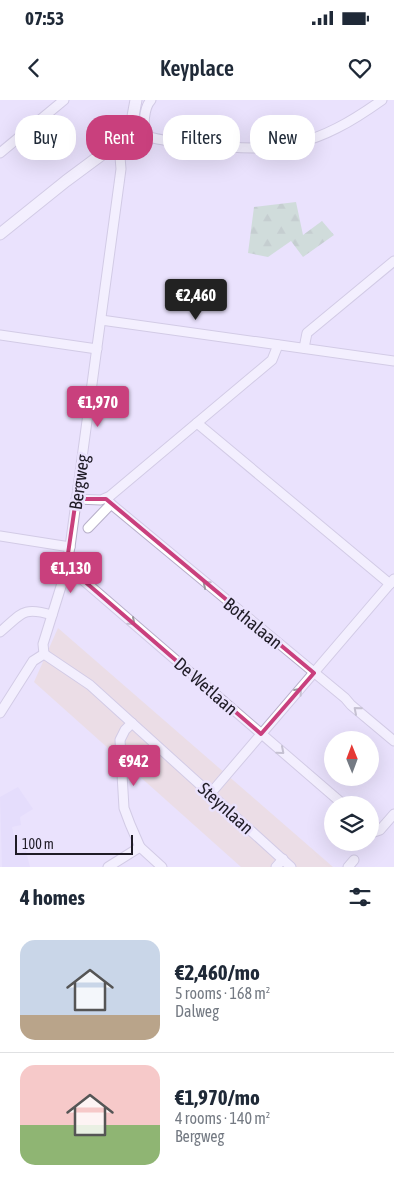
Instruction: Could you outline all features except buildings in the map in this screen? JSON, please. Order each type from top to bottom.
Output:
[{"type":"street","points":[[0,153],[64,100]]},
{"type":"street","points":[[133,115],[136,100]]},
{"type":"street","points":[[150,100],[146,107],[145,130],[148,136],[235,149],[277,148],[304,142],[330,132],[358,117],[382,100]]},
{"type":"street","points":[[0,234],[96,160]]},
{"type":"street","name":"Bergweg","points":[[44,654],[43,644],[65,574],[70,547],[121,170],[120,160]]},
{"type":"street","points":[[304,348],[307,333],[394,261]]},
{"type":"street","points":[[101,320],[394,361]]},
{"type":"street","points":[[0,335],[97,349]]},
{"type":"street","points":[[88,528],[109,502],[272,360],[278,344]]},
{"type":"street","points":[[197,424],[392,581],[210,794]]},
{"type":"street","points":[[76,499],[109,502]]},
{"type":"street","name":"Bothalaan","points":[[109,502],[393,737]]},
{"type":"street","points":[[0,536],[70,547]]},
{"type":"street","name":"De Wetlaan","points":[[65,574],[83,580],[333,796]]},
{"type":"street","points":[[0,632],[24,612],[31,610],[52,615]]},
{"type":"street","points":[[0,713],[33,661],[44,654]]},
{"type":"street","name":"Steynlaan","points":[[44,654],[90,684],[292,867]]},
{"type":"street","points":[[132,723],[125,730],[120,740],[124,808],[140,847],[162,867]]},
{"type":"street","points":[[379,830],[394,814]]},
{"type":"street","points":[[108,867],[140,847]]},
{"type":"street","points":[[276,867],[283,859]]},
{"type":"highlighted area","points":[[76,499],[106,499],[314,673],[261,734],[83,580],[65,574]]},
{"type":"shaded area","points":[[58,628],[333,867],[241,867],[34,682]]},
{"type":"shaded area","points":[[18,787],[33,809],[20,817],[21,825],[12,827],[17,851],[20,853],[26,851],[30,867],[2,867],[0,797]]},
{"type":"green space","points":[[296,202],[303,235],[322,221],[334,235],[303,257],[291,241],[268,257],[248,253],[254,207]]}]
